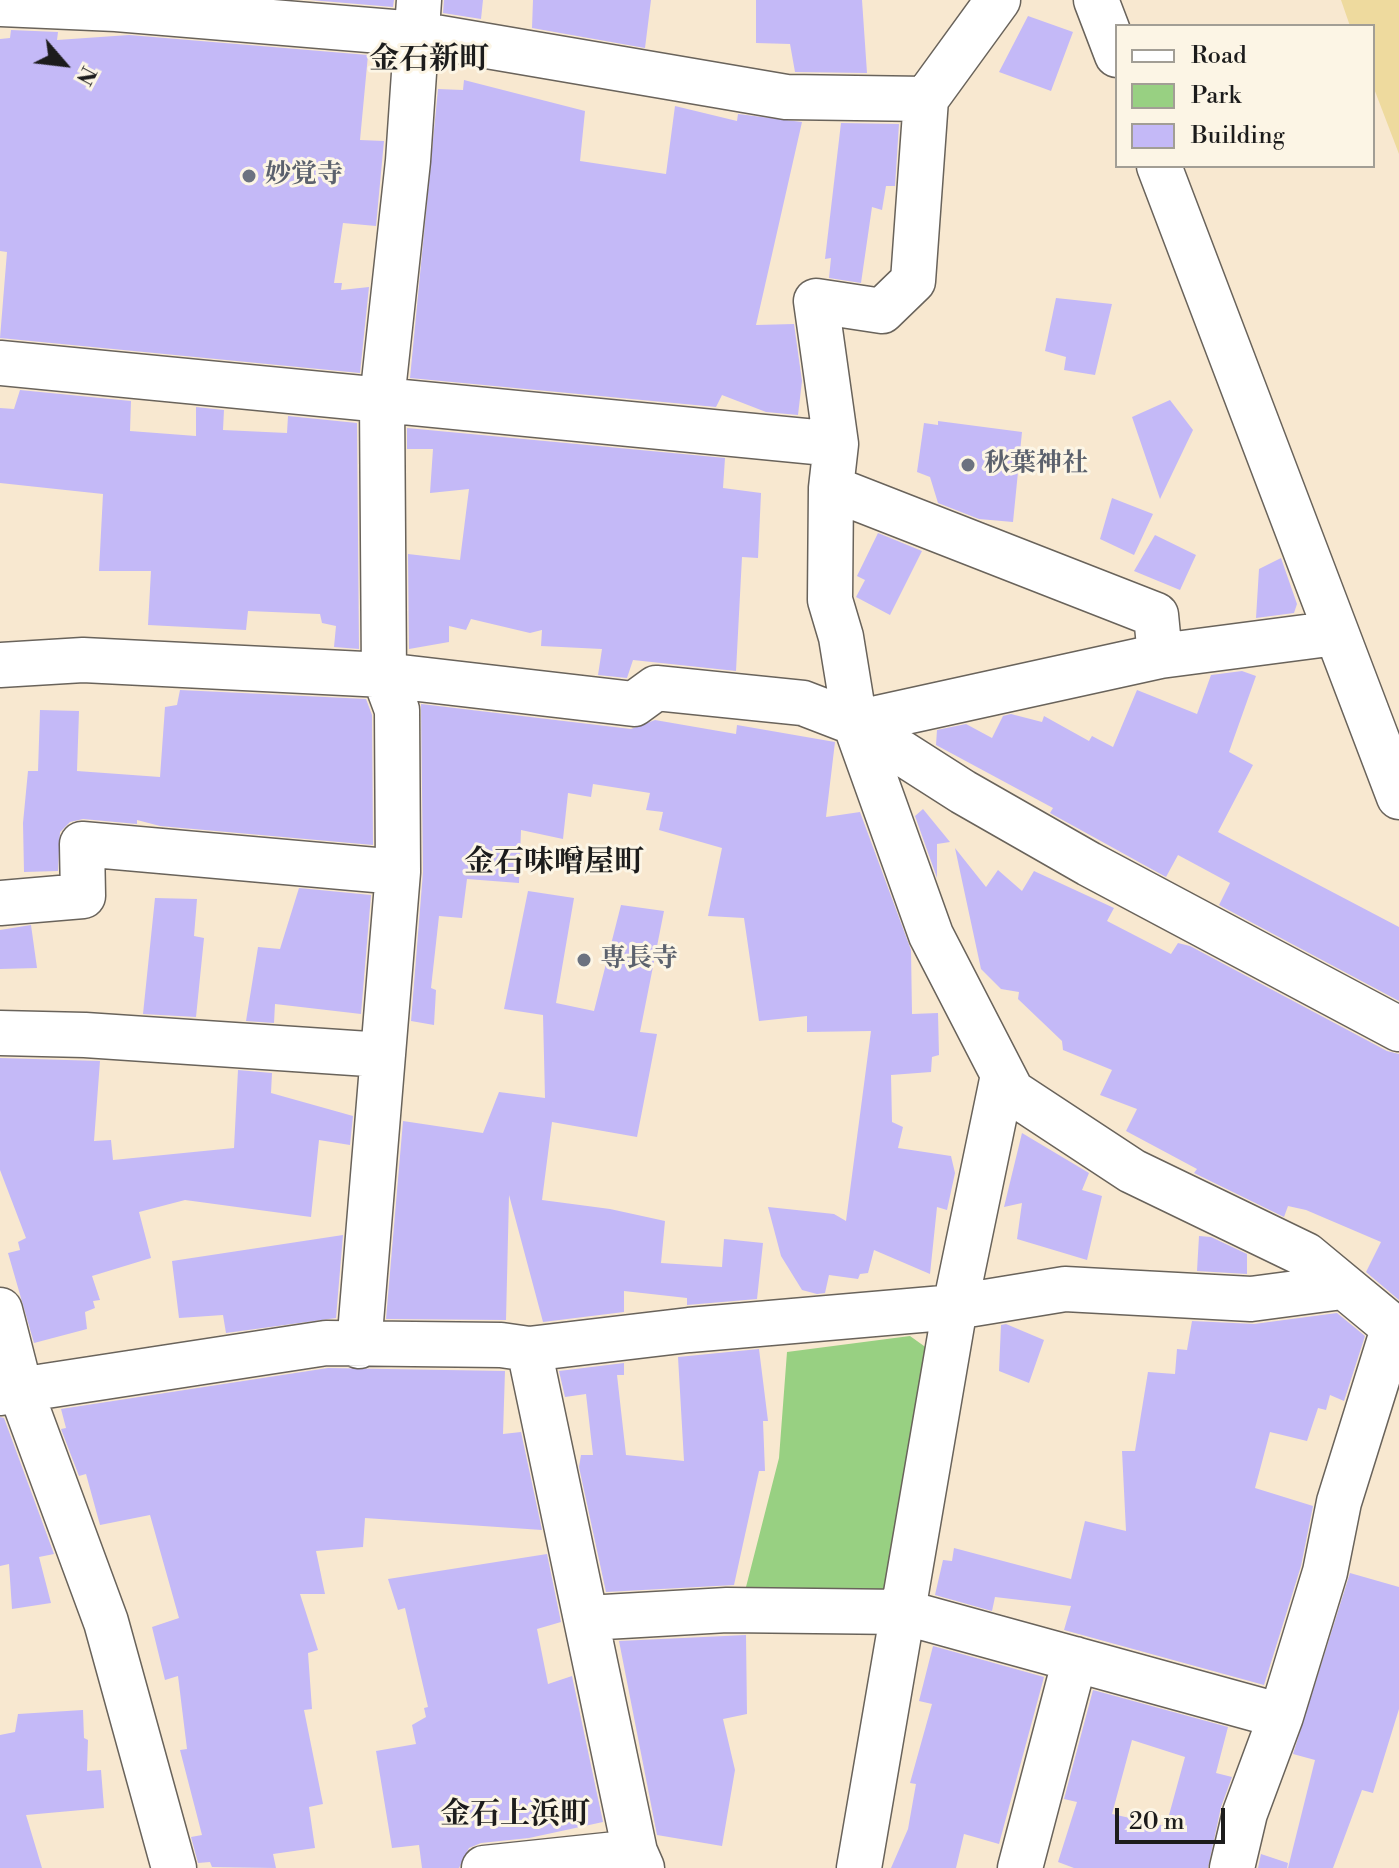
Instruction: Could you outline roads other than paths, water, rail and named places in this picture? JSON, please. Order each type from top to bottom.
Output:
[{"type":"street","points":[[998,0],[926,99],[913,281],[882,311],[816,301],[836,444],[831,488],[830,600],[841,637],[855,723],[931,935],[1012,1092],[1132,1171],[1306,1255],[1396,1331],[1339,1502],[1325,1572],[1281,1716],[1245,1813],[1232,1868]]},
{"type":"street","points":[[1096,0],[1115,50]]},
{"type":"street","points":[[0,4],[418,17],[786,97],[926,99]]},
{"type":"street","points":[[359,1346],[398,872],[397,710],[384,675],[382,400],[408,161],[418,17]]},
{"type":"street","points":[[1160,168],[1399,797]]},
{"type":"street","points":[[0,363],[836,444]]},
{"type":"street","points":[[831,488],[1156,615],[1160,656]]},
{"type":"street","points":[[855,723],[1160,656],[1336,633]]},
{"type":"street","points":[[0,665],[83,660],[384,675],[634,704],[656,688],[803,703],[855,723],[963,792],[1077,857],[1399,1029]]},
{"type":"street","points":[[0,903],[83,896],[82,844],[398,872]]},
{"type":"street","points":[[0,1033],[85,1035],[383,1055]]},
{"type":"street","points":[[859,1868],[955,1307],[1003,1075]]},
{"type":"street","points":[[10,1392],[326,1343],[359,1346],[501,1345],[529,1349],[689,1330],[955,1307],[1065,1289],[1251,1299],[1342,1287]]},
{"type":"street","points":[[0,1310],[10,1392],[106,1622],[174,1868]]},
{"type":"street","points":[[484,1868],[638,1860],[529,1349]]},
{"type":"street","points":[[587,1618],[727,1610],[903,1612],[1281,1716]]},
{"type":"street","points":[[1020,1868],[1075,1659]]},
{"type":"place","name":"妙覚寺","points":[[249,176]]},
{"type":"place","name":"秋葉神社","points":[[968,465]]},
{"type":"place","name":"専長寺","points":[[584,960]]},
{"type":"district","name":"金石新町","points":[[429,61]]},
{"type":"district","name":"金石味噌屋町","points":[[554,864]]},
{"type":"district","name":"金石上浜町","points":[[515,1816]]}]
